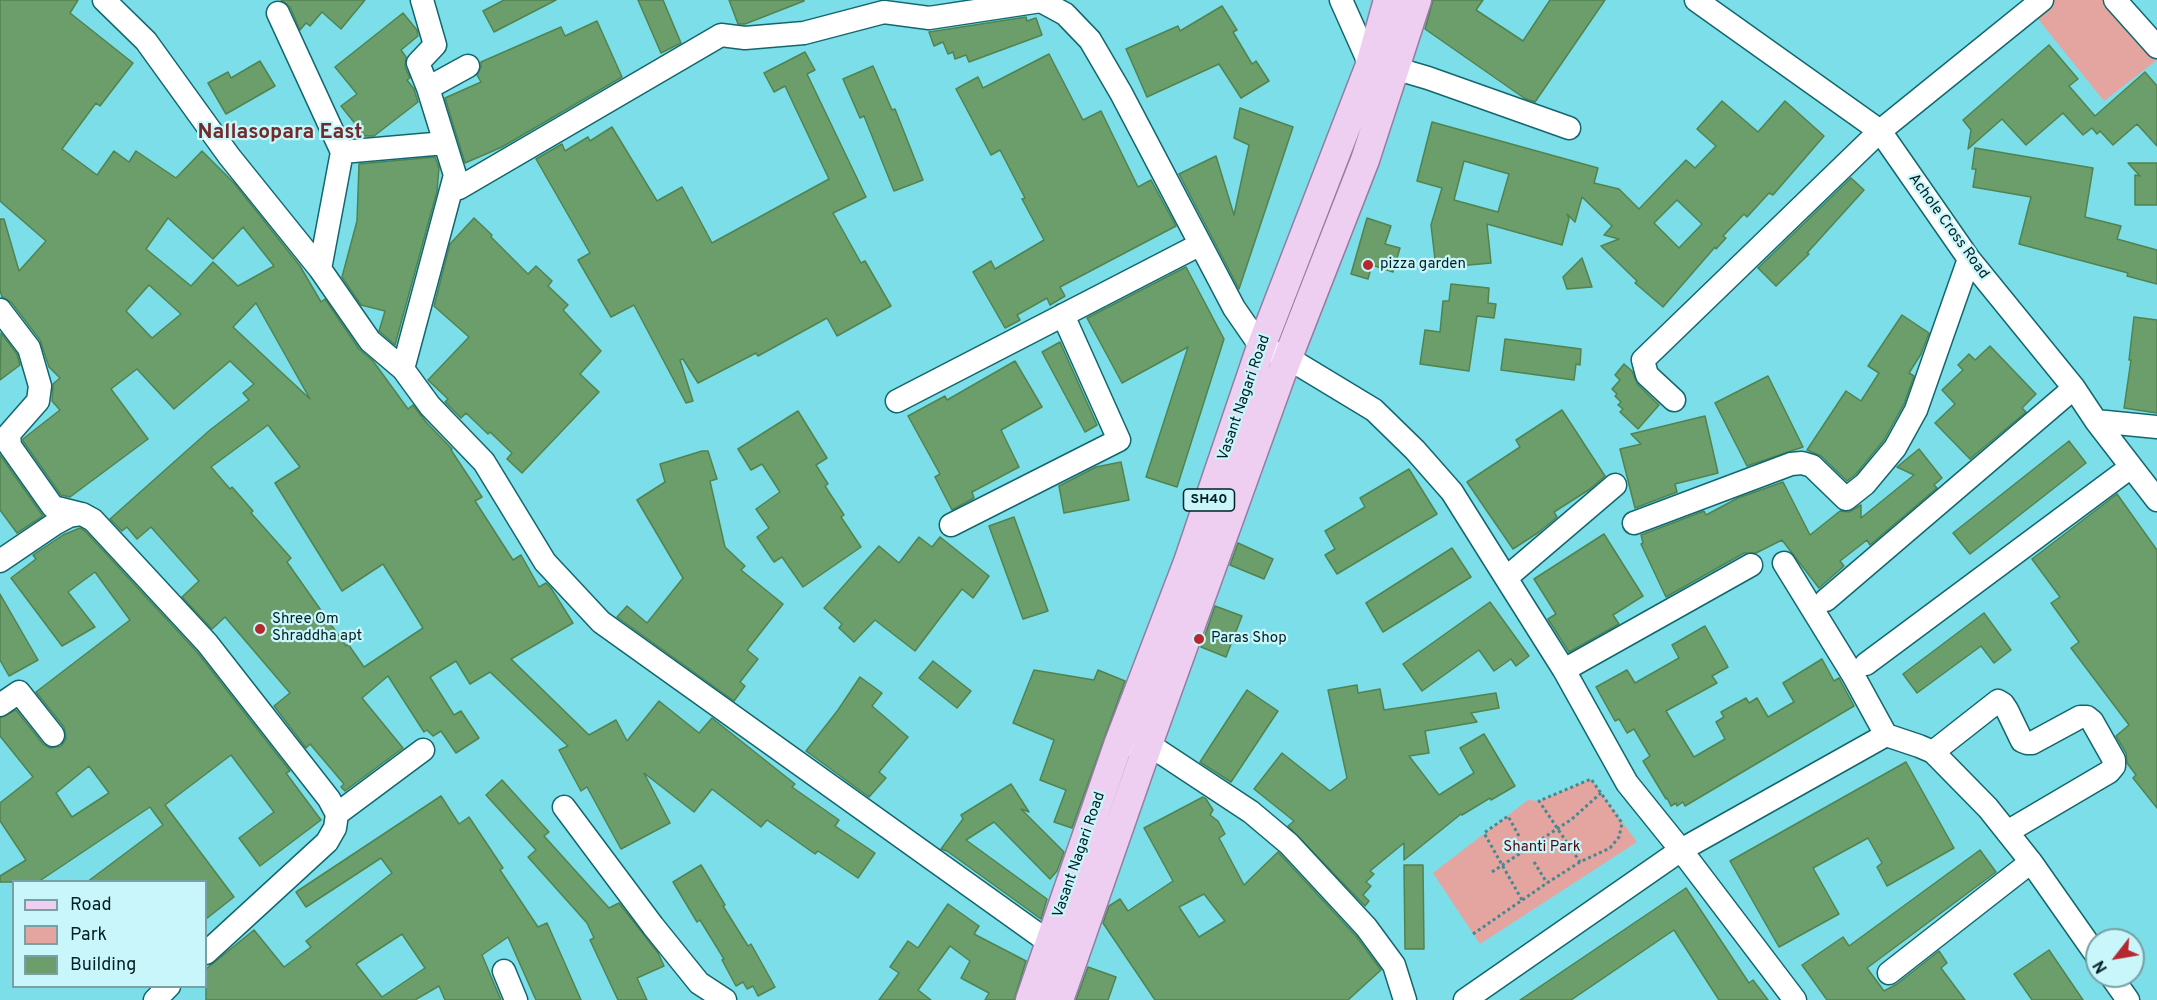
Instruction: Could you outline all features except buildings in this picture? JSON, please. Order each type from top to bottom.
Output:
[{"type":"main road","name":"Vasant Nagari Road","points":[[1059,1000],[1148,744],[1288,358],[1365,160],[1382,67],[1388,0]]},
{"type":"main road","name":"Vasant Nagari Road","points":[[1030,1000],[1118,745],[1188,562],[1261,347],[1382,67],[1417,0]]},
{"type":"street","points":[[104,0],[146,41],[229,156],[320,269],[370,341],[402,369],[430,406],[484,462],[545,562],[601,622],[1050,943],[1078,948]]},
{"type":"street","points":[[422,0],[435,45],[418,63],[459,188],[721,35],[745,38],[804,33],[884,12],[929,18],[1005,3],[1041,1],[1065,14],[1090,40],[1121,93],[1234,308],[1261,347],[1288,358],[1374,410],[1415,450],[1452,492],[1564,670],[1627,783],[1795,1000]]},
{"type":"street","points":[[1341,0],[1382,67],[1428,78],[1569,128]]},
{"type":"street","name":"Achole Cross Road","points":[[1696,0],[1880,131],[1969,259],[2074,388],[2096,421],[2157,500]]},
{"type":"street","points":[[1674,400],[1647,375],[1643,360],[1880,131],[2042,0]]},
{"type":"street","points":[[2115,0],[2157,47]]},
{"type":"street","points":[[278,13],[342,152],[320,269]]},
{"type":"street","points":[[428,88],[468,66]]},
{"type":"street","points":[[342,152],[445,143]]},
{"type":"street","points":[[402,369],[455,175]]},
{"type":"street","points":[[897,401],[1199,245]]},
{"type":"street","points":[[1634,523],[1791,464],[1802,463],[1812,466],[1846,499],[1865,484],[1895,448],[1916,410],[1969,259]]},
{"type":"street","points":[[0,311],[30,348],[40,386],[38,401],[9,434],[10,446],[53,507],[82,514],[93,520],[207,643],[329,799],[337,814],[335,828],[327,842],[207,952]]},
{"type":"street","points":[[951,525],[1119,440],[1063,315]]},
{"type":"street","points":[[1826,600],[2074,388]]},
{"type":"street","points":[[2096,421],[2157,427]]},
{"type":"street","points":[[1866,664],[2131,467]]},
{"type":"street","points":[[1506,578],[1614,485]]},
{"type":"street","points":[[0,561],[56,523],[69,516],[82,514]]},
{"type":"street","points":[[1784,563],[1853,675],[1886,735],[1933,753],[1988,808],[2031,862],[2085,939]]},
{"type":"street","points":[[1564,670],[1751,565]]},
{"type":"street","points":[[0,705],[19,692],[53,735]]},
{"type":"street","points":[[1933,753],[1998,701],[2007,710],[2022,741],[2027,744],[2080,717],[2087,717],[2092,722],[2114,760],[2114,766],[2109,772],[2007,832]]},
{"type":"street","points":[[1465,1000],[1681,850],[1886,735]]},
{"type":"street","points":[[1118,745],[1148,744],[1251,812],[1289,844],[1366,927],[1394,965],[1405,1000]]},
{"type":"street","points":[[337,814],[423,750]]},
{"type":"street","points":[[564,807],[653,927],[699,983],[725,1000]]},
{"type":"street","points":[[1889,973],[2031,862]]},
{"type":"street","points":[[504,971],[516,1000]]},
{"type":"path","points":[[1473,934],[1580,862],[1610,848],[1618,837],[1622,823],[1591,779],[1539,801],[1556,830],[1580,862]]},
{"type":"path","points":[[1492,872],[1556,830],[1601,793]]},
{"type":"path","points":[[1519,836],[1508,816],[1484,833],[1522,900]]},
{"type":"path","points":[[1534,862],[1547,883]]},
{"type":"green space","points":[[2052,0],[2108,0],[2157,53],[2157,60],[2104,101],[2034,14]]},
{"type":"green space","name":"Shanti Park","points":[[1591,779],[1637,842],[1480,944],[1433,873],[1528,800],[1539,801]]},
{"type":"place","name":"pizza garden","points":[[1368,265]]},
{"type":"place","name":"Shree Om Shraddha apt","points":[[260,629]]},
{"type":"place","name":"Paras Shop","points":[[1199,639]]},
{"type":"district","name":"Nallasopara East","points":[[280,134]]}]
